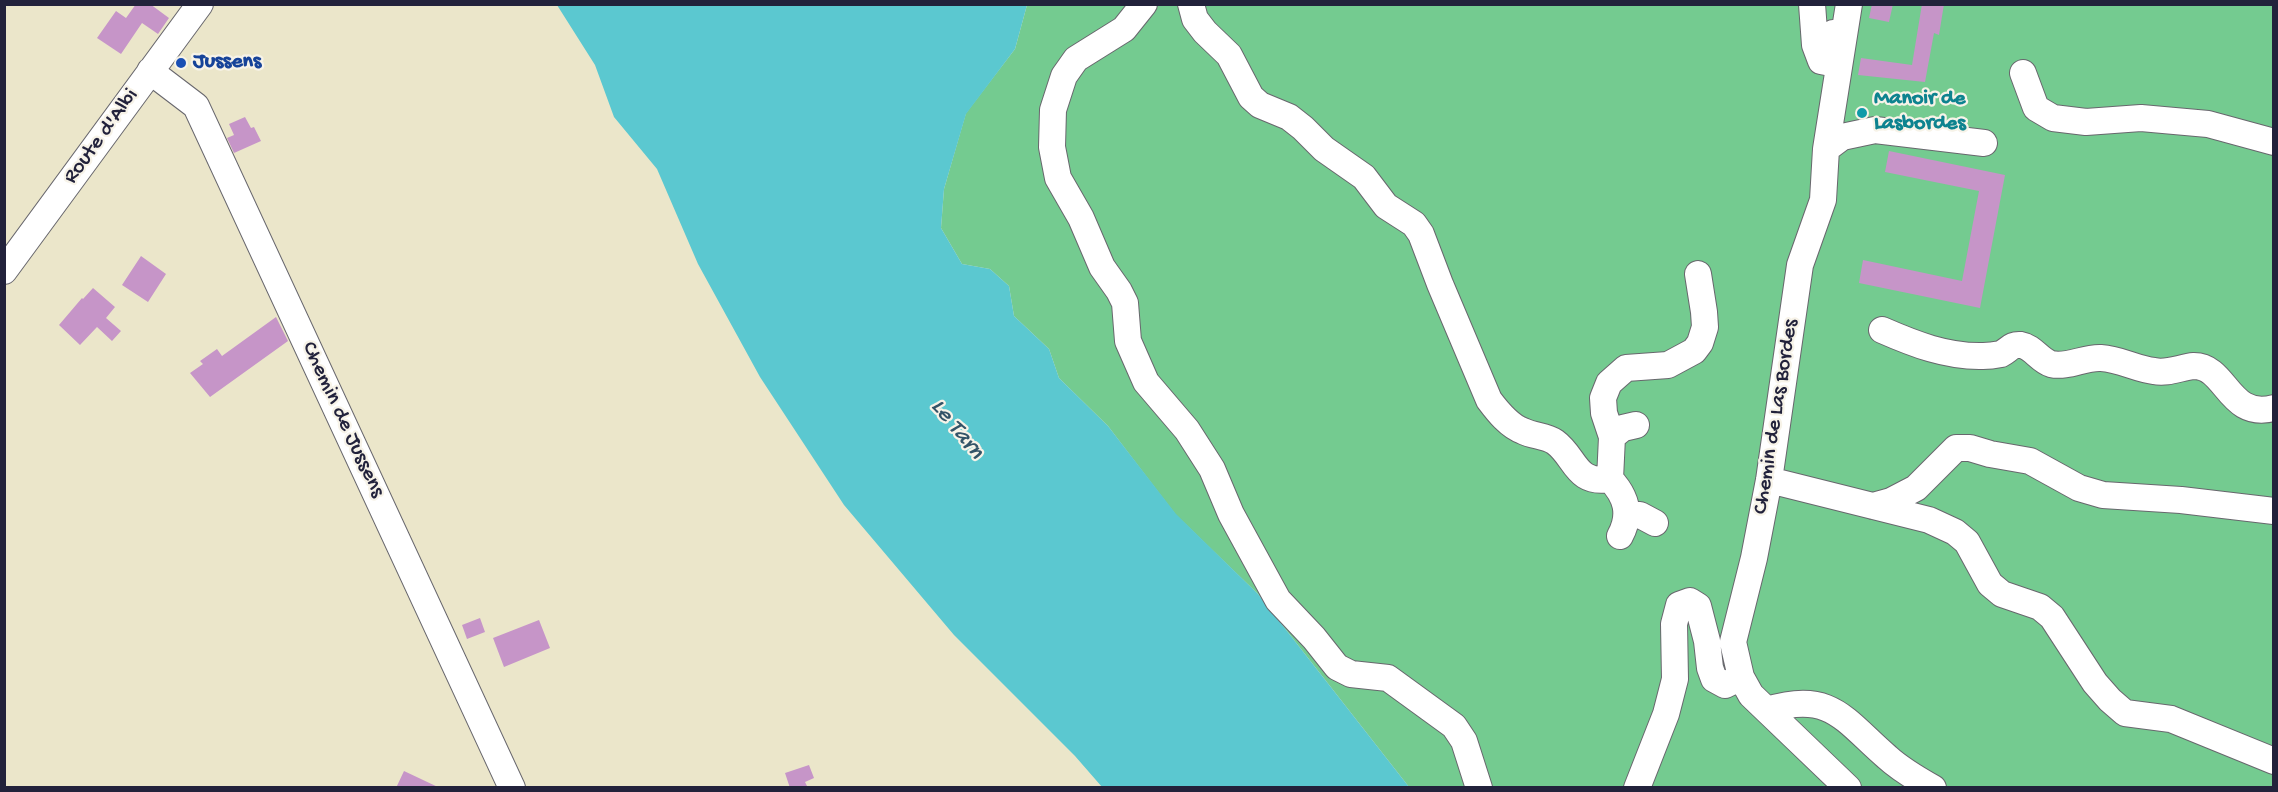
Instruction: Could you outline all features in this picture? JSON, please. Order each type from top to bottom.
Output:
[{"type":"street","name":"Route d'Albi","points":[[4,271],[200,4]]},
{"type":"street","points":[[1144,4],[1124,29],[1076,59],[1064,76],[1053,110],[1052,147],[1058,178],[1081,218],[1102,267],[1125,303],[1128,341],[1146,382],[1187,430],[1212,469],[1231,514],[1278,600],[1314,638],[1337,667],[1351,674],[1388,678],[1454,726],[1464,741],[1479,788]]},
{"type":"street","points":[[1191,4],[1196,19],[1205,32],[1229,55],[1251,97],[1260,105],[1289,117],[1324,149],[1365,177],[1386,206],[1413,224],[1421,234],[1489,400],[1499,415],[1522,431],[1554,441],[1586,477],[1599,481],[1610,479]]},
{"type":"street","points":[[1812,4],[1815,45],[1821,61],[1826,62],[1835,26],[1847,4]]},
{"type":"street","name":"Chemin de Las Bordes","points":[[1847,4],[1826,149],[1823,200],[1800,264],[1769,480],[1754,558],[1733,642],[1741,677],[1751,695],[1848,788]]},
{"type":"street","name":"Chemin de Jussens","points":[[150,70],[196,106],[512,788]]},
{"type":"street","points":[[2022,73],[2036,108],[2053,118],[2086,122],[2141,118],[2208,124],[2274,142]]},
{"type":"street","points":[[1826,149],[1842,137],[1875,130],[1984,143]]},
{"type":"street","points":[[1655,522],[1640,515],[1624,526],[1626,501],[1610,479],[1612,437],[1604,413],[1603,398],[1609,383],[1616,375],[1633,366],[1668,365],[1685,358],[1694,351],[1700,343],[1705,327],[1698,274]]},
{"type":"street","points":[[1882,330],[1935,351],[1983,356],[2001,354],[2011,346],[2018,345],[2028,347],[2040,359],[2061,365],[2099,358],[2154,371],[2168,372],[2194,366],[2206,368],[2215,374],[2233,397],[2248,407],[2267,410],[2274,408]]},
{"type":"street","points":[[1612,437],[1623,428],[1636,425]]},
{"type":"street","points":[[1873,506],[1891,501],[1916,488],[1956,447],[2030,461],[2079,488],[2103,495],[2181,500],[2274,512]]},
{"type":"street","points":[[1769,480],[1929,520],[1955,532],[1967,542],[1990,584],[2002,594],[2040,607],[2052,617],[2095,683],[2125,713],[2171,719],[2274,761]]},
{"type":"street","points":[[1637,788],[1666,714],[1675,679],[1674,624],[1679,605],[1690,601],[1698,606],[1714,678],[1725,684],[1741,677]]},
{"type":"street","points":[[1768,710],[1803,703],[1833,710],[1851,722],[1887,757],[1933,788]]},
{"type":"green space","points":[[1027,5],[2273,5],[2273,787],[1409,787],[1258,594],[1175,514],[1108,426],[1059,378],[1049,349],[1014,316],[1009,286],[990,269],[962,264],[941,228],[944,189],[966,113],[1015,49]]},
{"type":"water","name":"Le Tarn","points":[[557,5],[1027,5],[1015,49],[966,114],[944,189],[941,228],[962,264],[990,269],[1009,286],[1014,316],[1049,349],[1059,378],[1108,426],[1176,514],[1258,594],[1409,787],[1102,787],[1075,756],[954,635],[844,505],[760,377],[698,264],[657,169],[614,117],[595,65]]},
{"type":"building","points":[[136,4],[150,4],[169,18],[158,34],[142,23],[121,54],[97,38],[116,11],[126,18]]},
{"type":"building","points":[[1872,4],[1893,4],[1889,22],[1869,18]]},
{"type":"building","points":[[1922,4],[1944,4],[1939,35],[1934,33],[1925,82],[1858,75],[1861,58],[1912,65]]},
{"type":"building","points":[[245,117],[251,128],[254,127],[261,141],[234,153],[227,138],[234,135],[229,124]]},
{"type":"building","points":[[1889,151],[2005,175],[1980,308],[1859,283],[1863,260],[1962,281],[1979,191],[1885,172]]},
{"type":"building","points":[[141,256],[166,274],[148,302],[122,285]]},
{"type":"building","points":[[93,288],[115,307],[106,318],[121,331],[112,341],[97,327],[80,345],[59,325]]},
{"type":"building","points":[[276,317],[288,341],[210,397],[190,373],[203,364],[200,361],[217,349],[222,356]]},
{"type":"building","points":[[480,618],[485,632],[467,639],[462,625]]},
{"type":"building","points":[[539,620],[550,648],[504,667],[493,638]]},
{"type":"building","points":[[809,765],[814,778],[805,782],[808,788],[790,788],[785,773]]},
{"type":"building","points":[[404,771],[440,788],[396,788]]},
{"type":"place","name":"Jussens","points":[[181,63]]},
{"type":"place","name":"Manoir de Lasbordes","points":[[1862,113]]}]
